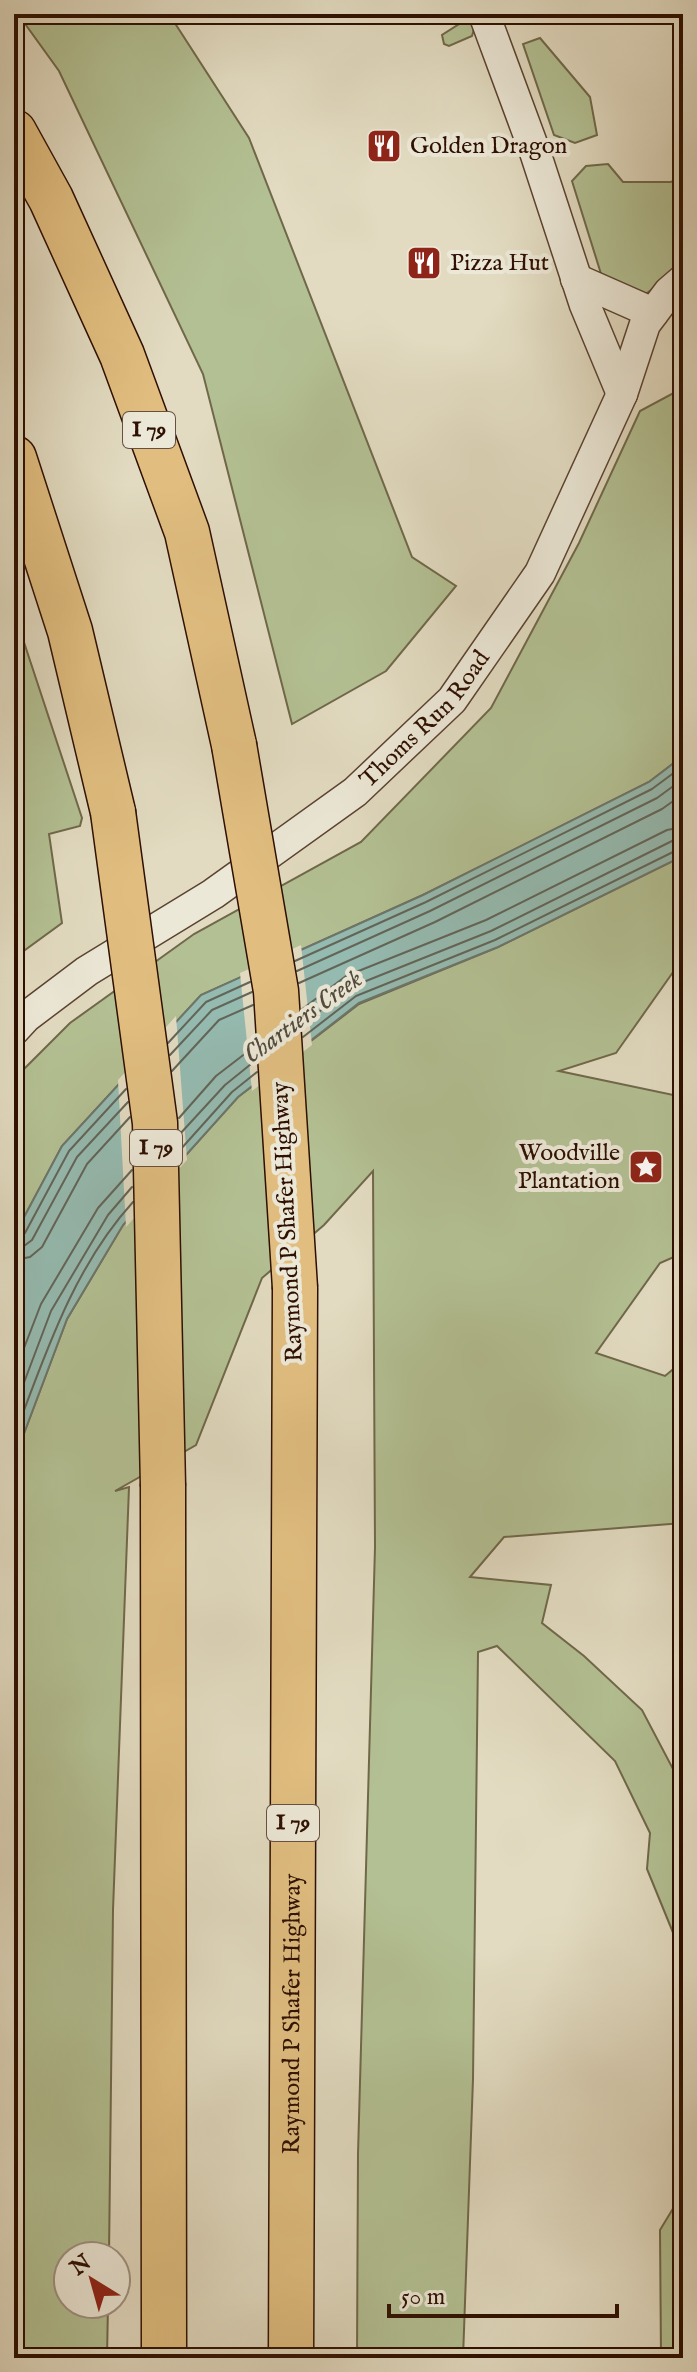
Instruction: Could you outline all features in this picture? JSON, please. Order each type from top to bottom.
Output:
[{"type":"highway","name":"Raymond P Shafer Highway","points":[[14,132],[51,199],[122,355],[187,532],[234,745],[276,991],[295,1288],[291,2358]]},
{"type":"highway","name":"I 79","points":[[14,458],[70,631],[113,812],[155,1123],[163,1486],[164,2358]]},
{"type":"street","points":[[484,14],[525,122],[576,279],[622,394]]},
{"type":"street","points":[[576,279],[653,313]]},
{"type":"street","name":"Thoms Run Road","points":[[14,1030],[26,1017],[87,971],[213,894],[355,792],[452,700],[540,573],[622,394],[645,324],[683,280]]},
{"type":"green space","points":[[18,14],[169,14],[249,138],[412,557],[456,586],[386,671],[292,724],[203,374],[59,71]]},
{"type":"green space","points":[[456,14],[473,14],[476,22],[472,36],[449,46],[444,44],[442,35],[459,24]]},
{"type":"green space","points":[[540,38],[590,97],[597,135],[575,143],[554,135],[523,44]]},
{"type":"green space","points":[[608,164],[623,182],[671,182],[683,176],[683,268],[644,295],[602,277],[572,181],[586,166]]},
{"type":"green space","points":[[683,388],[683,756],[649,782],[423,895],[201,995],[62,1146],[14,1236],[14,1079],[70,1023],[194,934],[361,842],[491,708],[579,543],[640,411]]},
{"type":"green space","points":[[14,612],[82,818],[80,826],[49,834],[62,923],[14,958]]},
{"type":"green space","points":[[683,856],[683,958],[616,1053],[559,1071],[683,1097],[683,1253],[660,1263],[596,1353],[665,1376],[683,1361],[683,1523],[504,1537],[470,1577],[551,1585],[542,1623],[584,1656],[642,1710],[683,1788],[683,1957],[647,1869],[650,1833],[615,1761],[497,1646],[478,1652],[473,2079],[463,2358],[357,2358],[358,2154],[375,1547],[373,1171],[324,1225],[262,1278],[196,1445],[115,1491],[129,1487],[113,1910],[109,2240],[52,2240],[52,2320],[108,2320],[107,2358],[14,2358],[14,1460],[67,1319],[123,1225],[238,1097],[359,1004],[498,947]]},
{"type":"green space","points":[[683,2192],[683,2358],[661,2358],[660,2230]]},
{"type":"water","name":"Chartiers Creek","points":[[683,756],[683,856],[498,947],[359,1003],[238,1097],[123,1225],[67,1319],[14,1460],[14,1236],[62,1146],[201,995],[423,895],[649,782]]},
{"type":"pier","points":[[301,945],[312,1045],[252,1091],[240,973]]},
{"type":"pier","points":[[176,1016],[187,1160],[126,1227],[118,1080]]},
{"type":"place","name":"Golden Dragon","points":[[384,146]]},
{"type":"place","name":"Pizza Hut","points":[[424,263]]},
{"type":"place","name":"Woodville Plantation","points":[[646,1167]]}]
